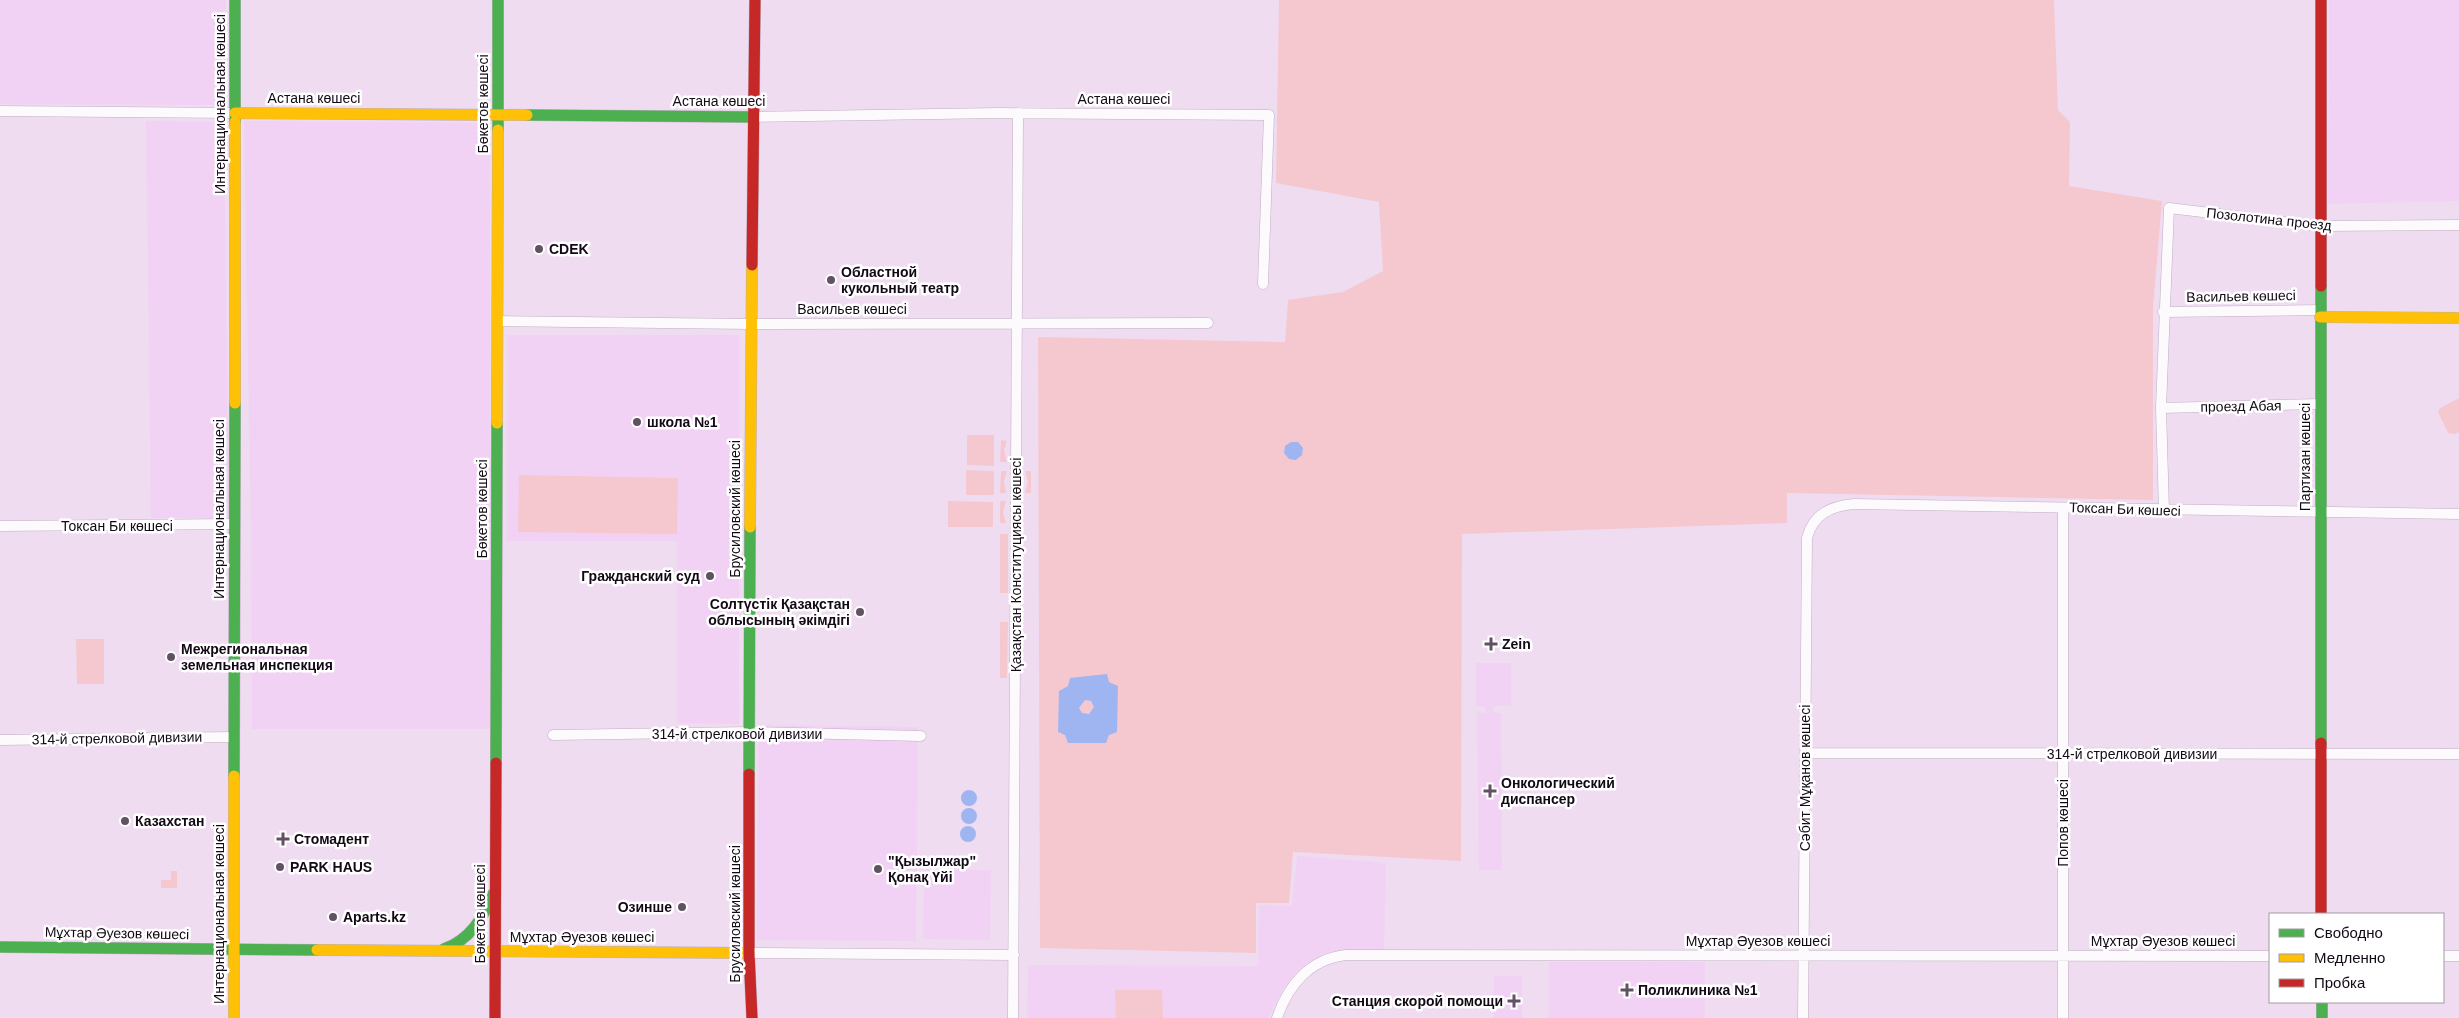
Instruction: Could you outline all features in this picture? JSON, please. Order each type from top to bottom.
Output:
[{"type":"main road","name":"Интернациональная көшесі","points":[[234,1018],[235,0]]},
{"type":"main road","name":"Бөкетов көшесі","points":[[495,1018],[498,0]]},
{"type":"main road","name":"Брусиловский көшесі","points":[[752,1018],[749,953],[751,324],[755,0]]},
{"type":"main road","name":"Партизан көшесі","points":[[2321,0],[2321,913]]},
{"type":"main road","name":"Астана көшесі","points":[[235,113],[753,117]]},
{"type":"main road","name":"Васильев көшесі","points":[[2320,313],[2459,318]]},
{"type":"main road","points":[[433,952],[452,947],[470,934],[485,913],[496,888]]},
{"type":"main road","name":"Мұхтар Әуезов көшесі","points":[[0,947],[433,952],[749,953]]},
{"type":"main road","points":[[2322,1003],[2322,1018]]},
{"type":"street","name":"Астана көшесі","points":[[0,111],[235,113]]},
{"type":"street","name":"Астана көшесі","points":[[753,117],[1018,113],[1269,115],[1263,284]]},
{"type":"street","name":"Қазақстан Конституциясы көшесі","points":[[1013,1018],[1018,113]]},
{"type":"street","name":"Позолотина проезд","points":[[2164,312],[2169,208],[2320,226],[2459,225]]},
{"type":"street","name":"Васильев көшесі","points":[[2164,312],[2320,313]]},
{"type":"street","points":[[2164,312],[2161,408],[2164,511]]},
{"type":"street","name":"Васильев көшесі","points":[[497,321],[751,324],[1208,324]]},
{"type":"street","name":"проезд Абая","points":[[2161,408],[2320,404]]},
{"type":"street","name":"Токсан Би көшесі","points":[[1807,538],[1811,525],[1819,516],[1828,509],[1844,505],[2459,514]]},
{"type":"street","name":"Попов көшесі","points":[[2063,508],[2063,1018]]},
{"type":"street","name":"Токсан Би көшесі","points":[[0,526],[234,524]]},
{"type":"street","name":"Сәбит Мұқанов көшесі","points":[[1803,1018],[1807,538]]},
{"type":"street","name":"314-й стрелковой дивизии","points":[[554,735],[750,732],[921,736]]},
{"type":"street","name":"314-й стрелковой дивизии","points":[[0,740],[234,737]]},
{"type":"street","name":"314-й стрелковой дивизии","points":[[1805,753],[2459,754]]},
{"type":"street","name":"Мұхтар Әуезов көшесі","points":[[749,953],[1014,955]]},
{"type":"street","name":"Мұхтар Әуезов көшесі","points":[[1276,1018],[1289,992],[1306,971],[1321,961],[1336,956],[2269,956]]},
{"type":"street","points":[[2444,956],[2459,956]]},
{"type":"shaded area","points":[[0,0],[226,0],[226,105],[0,104]]},
{"type":"shaded area","points":[[1279,0],[2054,0],[2058,110],[2070,122],[2069,186],[2162,201],[2153,308],[2153,500],[1787,493],[1787,523],[1462,534],[1461,861],[1293,852],[1289,903],[1256,903],[1256,953],[1040,948],[1038,337],[1285,342],[1288,300],[1343,292],[1383,271],[1379,202],[1276,183]]},
{"type":"shaded area","points":[[2329,0],[2459,0],[2459,201],[2328,204]]},
{"type":"shaded area","points":[[146,121],[224,122],[229,518],[151,518]]},
{"type":"shaded area","points":[[244,121],[490,123],[490,729],[252,729],[251,537]]},
{"type":"shaded area","points":[[507,335],[739,335],[739,724],[677,723],[677,541],[507,541]]},
{"type":"shaded area","points":[[2459,398],[2459,432],[2454,434],[2448,433],[2438,412],[2440,408]]},
{"type":"shaded area","points":[[967,435],[994,435],[994,466],[967,465]]},
{"type":"shaded area","points":[[1001,440],[1007,441],[1004,450],[1007,462],[1000,462]]},
{"type":"shaded area","points":[[966,470],[994,471],[994,495],[966,495]]},
{"type":"shaded area","points":[[1001,471],[1007,471],[1004,481],[1006,493],[1000,493]]},
{"type":"shaded area","points":[[1025,471],[1031,471],[1031,493],[1025,493],[1028,482]]},
{"type":"shaded area","points":[[519,475],[678,478],[677,534],[518,532]]},
{"type":"shaded area","points":[[948,501],[993,502],[993,527],[948,527]]},
{"type":"shaded area","points":[[1000,501],[1006,501],[1003,513],[1006,523],[1000,523]]},
{"type":"shaded area","points":[[1000,534],[1008,534],[1008,593],[1000,593]]},
{"type":"shaded area","points":[[1000,622],[1008,622],[1007,678],[1000,678]]},
{"type":"shaded area","points":[[76,639],[104,639],[104,684],[77,684]]},
{"type":"shaded area","name":"Онкологический диспансер","points":[[1476,663],[1511,663],[1511,706],[1494,706],[1494,713],[1501,713],[1502,870],[1479,870],[1477,713],[1485,713],[1485,707],[1476,706]]},
{"type":"shaded area","points":[[759,725],[918,727],[916,941],[757,940]]},
{"type":"shaded area","points":[[1297,856],[1386,863],[1384,951],[1344,950],[1325,953],[1309,962],[1297,971],[1283,989],[1268,1018],[1027,1018],[1028,965],[1258,966],[1259,905],[1292,906]]},
{"type":"shaded area","points":[[924,870],[991,870],[990,940],[923,939]]},
{"type":"shaded area","points":[[171,871],[177,871],[177,888],[161,888],[161,880],[171,880]]},
{"type":"shaded area","name":"Поликлиника №1","points":[[1549,962],[1705,962],[1705,1018],[1549,1018]]},
{"type":"shaded area","name":"Станция скорой помощи","points":[[1494,976],[1522,976],[1522,1018],[1494,1018],[1494,1006],[1506,1006],[1506,997],[1494,996]]},
{"type":"shaded area","points":[[1115,990],[1162,990],[1163,1018],[1116,1018]]},
{"type":"water","points":[[1291,442],[1298,442],[1303,448],[1302,455],[1296,460],[1289,459],[1284,453],[1285,446]]},
{"type":"water","points":[[1107,674],[1109,682],[1118,686],[1117,732],[1109,735],[1106,743],[1068,743],[1065,735],[1058,732],[1059,691],[1068,686],[1070,678]],"holes":[[[1085,700],[1091,701],[1094,707],[1089,714],[1082,713],[1079,708]]]},
{"type":"water","points":[[969,790],[977,798],[969,806],[961,798]]},
{"type":"water","points":[[969,808],[977,816],[969,824],[961,816]]},
{"type":"water","points":[[968,826],[976,834],[968,842],[960,834]]},
{"type":"traffic: fast","points":[[235,0],[235,122]]},
{"type":"traffic: fast","points":[[498,0],[498,130]]},
{"type":"traffic: fast","points":[[527,115],[753,117]]},
{"type":"traffic: fast","points":[[2321,286],[2321,743]]},
{"type":"traffic: fast","points":[[234,776],[235,403]]},
{"type":"traffic: fast","points":[[496,763],[497,423]]},
{"type":"traffic: fast","points":[[749,774],[750,527]]},
{"type":"traffic: fast","points":[[444,949],[468,934],[480,920],[493,894]]},
{"type":"traffic: fast","points":[[0,947],[317,950]]},
{"type":"traffic: fast","points":[[2322,1003],[2322,1018]]},
{"type":"traffic: slow","points":[[235,113],[527,115]]},
{"type":"traffic: slow","points":[[235,122],[235,403]]},
{"type":"traffic: slow","points":[[497,423],[498,130]]},
{"type":"traffic: slow","points":[[750,527],[752,265]]},
{"type":"traffic: slow","points":[[2320,317],[2459,318]]},
{"type":"traffic: slow","points":[[234,776],[234,1018]]},
{"type":"traffic: slow","points":[[317,950],[749,953]]},
{"type":"traffic: jam","points":[[752,265],[755,0]]},
{"type":"traffic: jam","points":[[2321,0],[2321,286]]},
{"type":"traffic: jam","points":[[2321,743],[2321,913]]},
{"type":"traffic: jam","points":[[495,1018],[496,763]]},
{"type":"traffic: jam","points":[[749,774],[749,953],[752,1018]]},
{"type":"place","name":"CDEK","points":[[539,249]]},
{"type":"place","name":"Областной кукольный театр","points":[[831,280]]},
{"type":"place","name":"школа №1","points":[[637,422]]},
{"type":"place","name":"Гражданский суд","points":[[710,576]]},
{"type":"place","name":"Солтүстік Қазақстан облысының әкімдігі","points":[[860,612]]},
{"type":"place","name":"Zein","points":[[1491,644]]},
{"type":"place","name":"Межрегиональная земельная инспекция","points":[[171,657]]},
{"type":"place","name":"Онкологический диспансер","points":[[1490,791]]},
{"type":"place","name":"Казахстан","points":[[125,821]]},
{"type":"place","name":"Стомадент","points":[[283,839]]},
{"type":"place","name":"PARK HAUS","points":[[280,867]]},
{"type":"place","name":"\"Қызылжар\" Қонақ Үйі","points":[[878,869]]},
{"type":"place","name":"Озинше","points":[[682,907]]},
{"type":"place","name":"Aparts.kz","points":[[333,917]]},
{"type":"place","name":"Поликлиника №1","points":[[1627,990]]},
{"type":"place","name":"Станция скорой помощи","points":[[1514,1001]]}]
